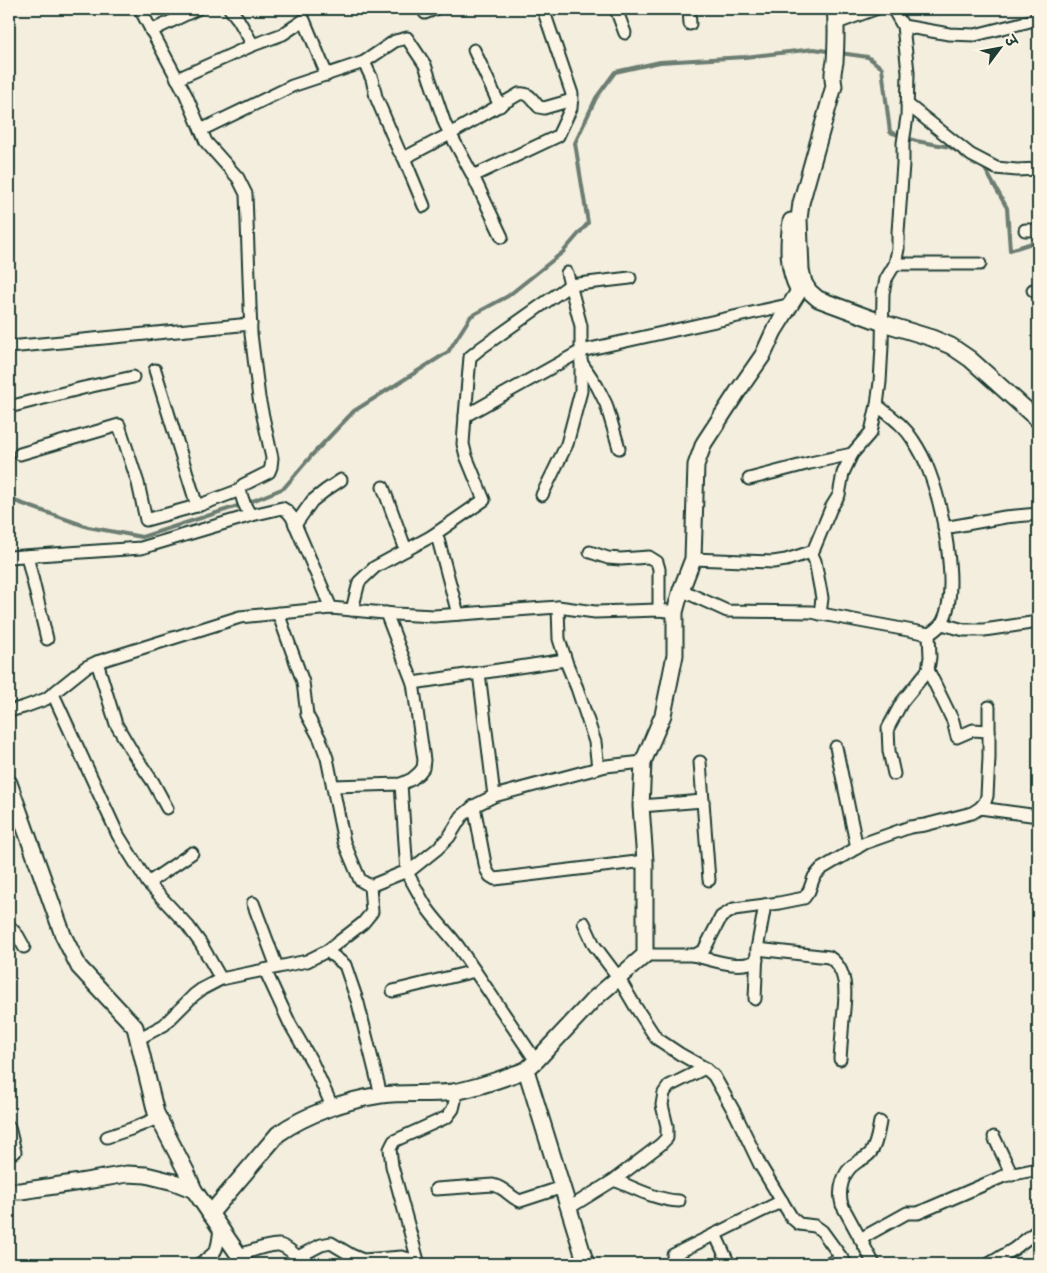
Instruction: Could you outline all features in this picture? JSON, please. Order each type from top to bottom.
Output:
[{"type":"street","points":[[140,9],[186,95],[206,142],[238,178],[246,194],[251,324],[259,398],[272,458],[269,472],[243,485],[245,502]]},
{"type":"street","points":[[152,31],[198,9]]},
{"type":"street","points":[[230,9],[253,45]]},
{"type":"street","points":[[299,9],[327,75]]},
{"type":"street","points":[[473,176],[558,136],[571,108],[572,94],[543,9]]},
{"type":"street","points":[[616,9],[625,33]]},
{"type":"street","points":[[689,9],[690,24]]},
{"type":"street","points":[[645,955],[645,861],[641,806],[643,762],[662,715],[675,655],[675,612],[681,590],[694,559],[696,465],[704,443],[763,355],[774,331],[798,293],[801,270],[799,219],[801,203],[834,86],[832,77],[835,61],[836,16],[875,9]]},
{"type":"street","points":[[694,559],[773,562],[812,552],[830,508],[839,495],[844,473],[852,454],[871,432],[880,382],[883,293],[886,279],[895,264],[898,250],[903,143],[908,104],[908,72],[902,26],[893,9]]},
{"type":"street","points":[[902,26],[949,34],[975,35],[1038,19]]},
{"type":"street","points":[[177,79],[253,45],[283,34],[304,20]]},
{"type":"street","points":[[201,130],[292,86],[364,62],[395,42],[407,38],[425,66],[445,124],[473,176],[502,237]]},
{"type":"street","points":[[474,50],[500,106]]},
{"type":"street","points":[[364,62],[372,79],[376,97],[424,206]]},
{"type":"street","points":[[404,158],[520,94],[525,93],[529,95],[539,107],[544,108],[572,100]]},
{"type":"street","points":[[908,104],[971,155],[996,168],[1038,170]]},
{"type":"street","points":[[1025,230],[1038,230]]},
{"type":"street","points":[[895,264],[980,264]]},
{"type":"street","points":[[542,495],[567,444],[581,391],[581,326],[567,272]]},
{"type":"street","points":[[352,610],[360,582],[375,567],[432,536],[484,500],[463,444],[470,357],[570,285],[630,278]]},
{"type":"street","points":[[465,416],[581,357],[798,293],[809,292],[818,299],[948,352],[965,364],[1038,430]]},
{"type":"street","points":[[9,347],[251,324]]},
{"type":"street","points":[[883,327],[932,338],[951,346],[970,359],[1038,420]]},
{"type":"street","points":[[581,357],[606,404],[619,448]]},
{"type":"street","points":[[155,370],[197,506]]},
{"type":"street","points":[[9,407],[133,377]]},
{"type":"street","points":[[681,590],[727,611],[811,612],[929,634],[942,624],[947,611],[949,560],[941,512],[929,470],[904,426],[877,405]]},
{"type":"street","points":[[20,454],[119,425],[138,483],[146,520],[197,506],[245,502],[282,508],[292,517],[331,608]]},
{"type":"street","points":[[749,479],[852,454]]},
{"type":"street","points":[[295,525],[312,501],[340,480]]},
{"type":"street","points":[[383,487],[406,550]]},
{"type":"street","points":[[9,558],[141,548],[245,502]]},
{"type":"street","points":[[944,528],[1038,514]]},
{"type":"street","points":[[432,536],[438,540],[458,614]]},
{"type":"street","points":[[590,552],[621,560],[649,557],[657,562],[660,568],[659,610]]},
{"type":"street","points":[[812,552],[822,598],[820,614]]},
{"type":"street","points":[[27,556],[47,638]]},
{"type":"street","points":[[9,710],[46,699],[86,667],[97,662],[240,617],[331,608],[434,616],[558,608],[595,612],[659,610],[675,612]]},
{"type":"street","points":[[558,608],[559,639],[592,734],[598,768]]},
{"type":"street","points":[[278,613],[303,682],[307,715],[320,739],[327,758],[344,842],[360,880],[370,886]]},
{"type":"street","points":[[333,786],[401,784],[412,780],[423,768],[424,760],[413,683],[386,613]]},
{"type":"street","points":[[942,624],[964,630],[984,630],[1038,622]]},
{"type":"street","points":[[894,774],[889,750],[888,728],[902,702],[928,670],[930,657],[929,634]]},
{"type":"street","points":[[413,683],[565,660]]},
{"type":"street","points":[[97,662],[116,724],[132,753],[153,782],[167,808]]},
{"type":"street","points":[[928,670],[953,720],[957,737],[973,730],[989,731]]},
{"type":"street","points":[[480,673],[494,796]]},
{"type":"street","points":[[53,694],[118,834],[148,883],[188,926],[201,944],[221,979]]},
{"type":"street","points":[[692,955],[704,950],[721,917],[734,909],[779,904],[804,898],[814,877],[821,869],[865,843],[910,827],[972,813],[980,808],[987,796],[989,707]]},
{"type":"street","points":[[836,746],[857,848]]},
{"type":"street","points":[[370,886],[402,873],[407,873],[449,837],[462,816],[474,806],[494,796],[606,766],[643,762]]},
{"type":"street","points":[[700,762],[709,880]]},
{"type":"street","points":[[9,783],[63,935],[79,967],[135,1027],[158,1118],[188,1173],[194,1190],[242,1260],[269,1246],[280,1245],[293,1253],[301,1261],[322,1245],[331,1243],[363,1260],[402,1257],[419,1263]]},
{"type":"street","points":[[401,784],[407,873],[426,906],[445,931],[454,939],[475,971],[531,1065],[563,1187],[586,1264]]},
{"type":"street","points":[[641,806],[703,801]]},
{"type":"street","points":[[474,806],[486,869],[490,876],[495,879],[645,861]]},
{"type":"street","points":[[980,808],[1038,816]]},
{"type":"street","points":[[148,883],[192,853]]},
{"type":"street","points":[[138,1039],[164,1025],[194,995],[221,979],[307,961],[326,951],[363,923],[372,912],[370,886]]},
{"type":"street","points":[[253,903],[277,967]]},
{"type":"street","points":[[755,999],[757,955],[765,905]]},
{"type":"street","points":[[584,923],[594,945],[618,978],[656,1038],[705,1068],[714,1076],[736,1115],[760,1165],[792,1218],[799,1224],[815,1226],[822,1231],[844,1261],[828,1264]]},
{"type":"street","points":[[9,926],[18,936],[24,948]]},
{"type":"street","points":[[326,951],[345,965],[358,1003],[381,1095]]},
{"type":"street","points":[[210,1214],[278,1134],[332,1106],[381,1095],[453,1092],[489,1083],[531,1065],[594,999],[645,955],[692,955],[739,966],[752,963],[757,955]]},
{"type":"street","points":[[757,955],[829,957],[835,961],[843,975],[846,988],[840,1059]]},
{"type":"street","points":[[265,970],[290,1024],[312,1062],[332,1106]]},
{"type":"street","points":[[393,991],[475,971]]},
{"type":"street","points":[[569,1208],[614,1180],[667,1138],[667,1126],[662,1105],[664,1093],[669,1086],[705,1068]]},
{"type":"street","points":[[419,1263],[392,1166],[390,1149],[394,1141],[447,1117],[453,1109],[453,1092]]},
{"type":"street","points":[[107,1137],[158,1118]]},
{"type":"street","points":[[874,1264],[842,1205],[840,1186],[849,1169],[870,1154],[874,1148],[880,1122]]},
{"type":"street","points":[[9,1127],[15,1152]]},
{"type":"street","points":[[994,1137],[1012,1175]]},
{"type":"street","points":[[860,1239],[907,1213],[918,1213],[1004,1176],[1038,1169]]},
{"type":"street","points":[[9,1191],[21,1191],[127,1174],[161,1178],[194,1190]]},
{"type":"street","points":[[614,1180],[656,1197],[670,1201],[679,1201]]},
{"type":"street","points":[[436,1189],[493,1185],[501,1187],[513,1198],[520,1201],[563,1187]]},
{"type":"street","points":[[673,1254],[782,1202]]},
{"type":"street","points":[[199,1264],[218,1249],[220,1228]]},
{"type":"street","points":[[989,1264],[1014,1249],[1038,1230]]},
{"type":"street","points":[[715,1234],[729,1264]]},
{"type":"waterway","points":[[9,499],[88,527],[142,537],[250,502],[284,488],[354,411],[448,352],[471,316],[508,296],[563,252],[588,223],[575,143],[596,98],[615,72],[660,62],[745,57],[814,49],[833,52]]},
{"type":"waterway","points":[[840,53],[868,57],[882,68],[890,132],[916,141],[950,147],[960,153]]},
{"type":"waterway","points":[[981,166],[985,169],[1007,208],[1010,250],[1038,241]]}]
